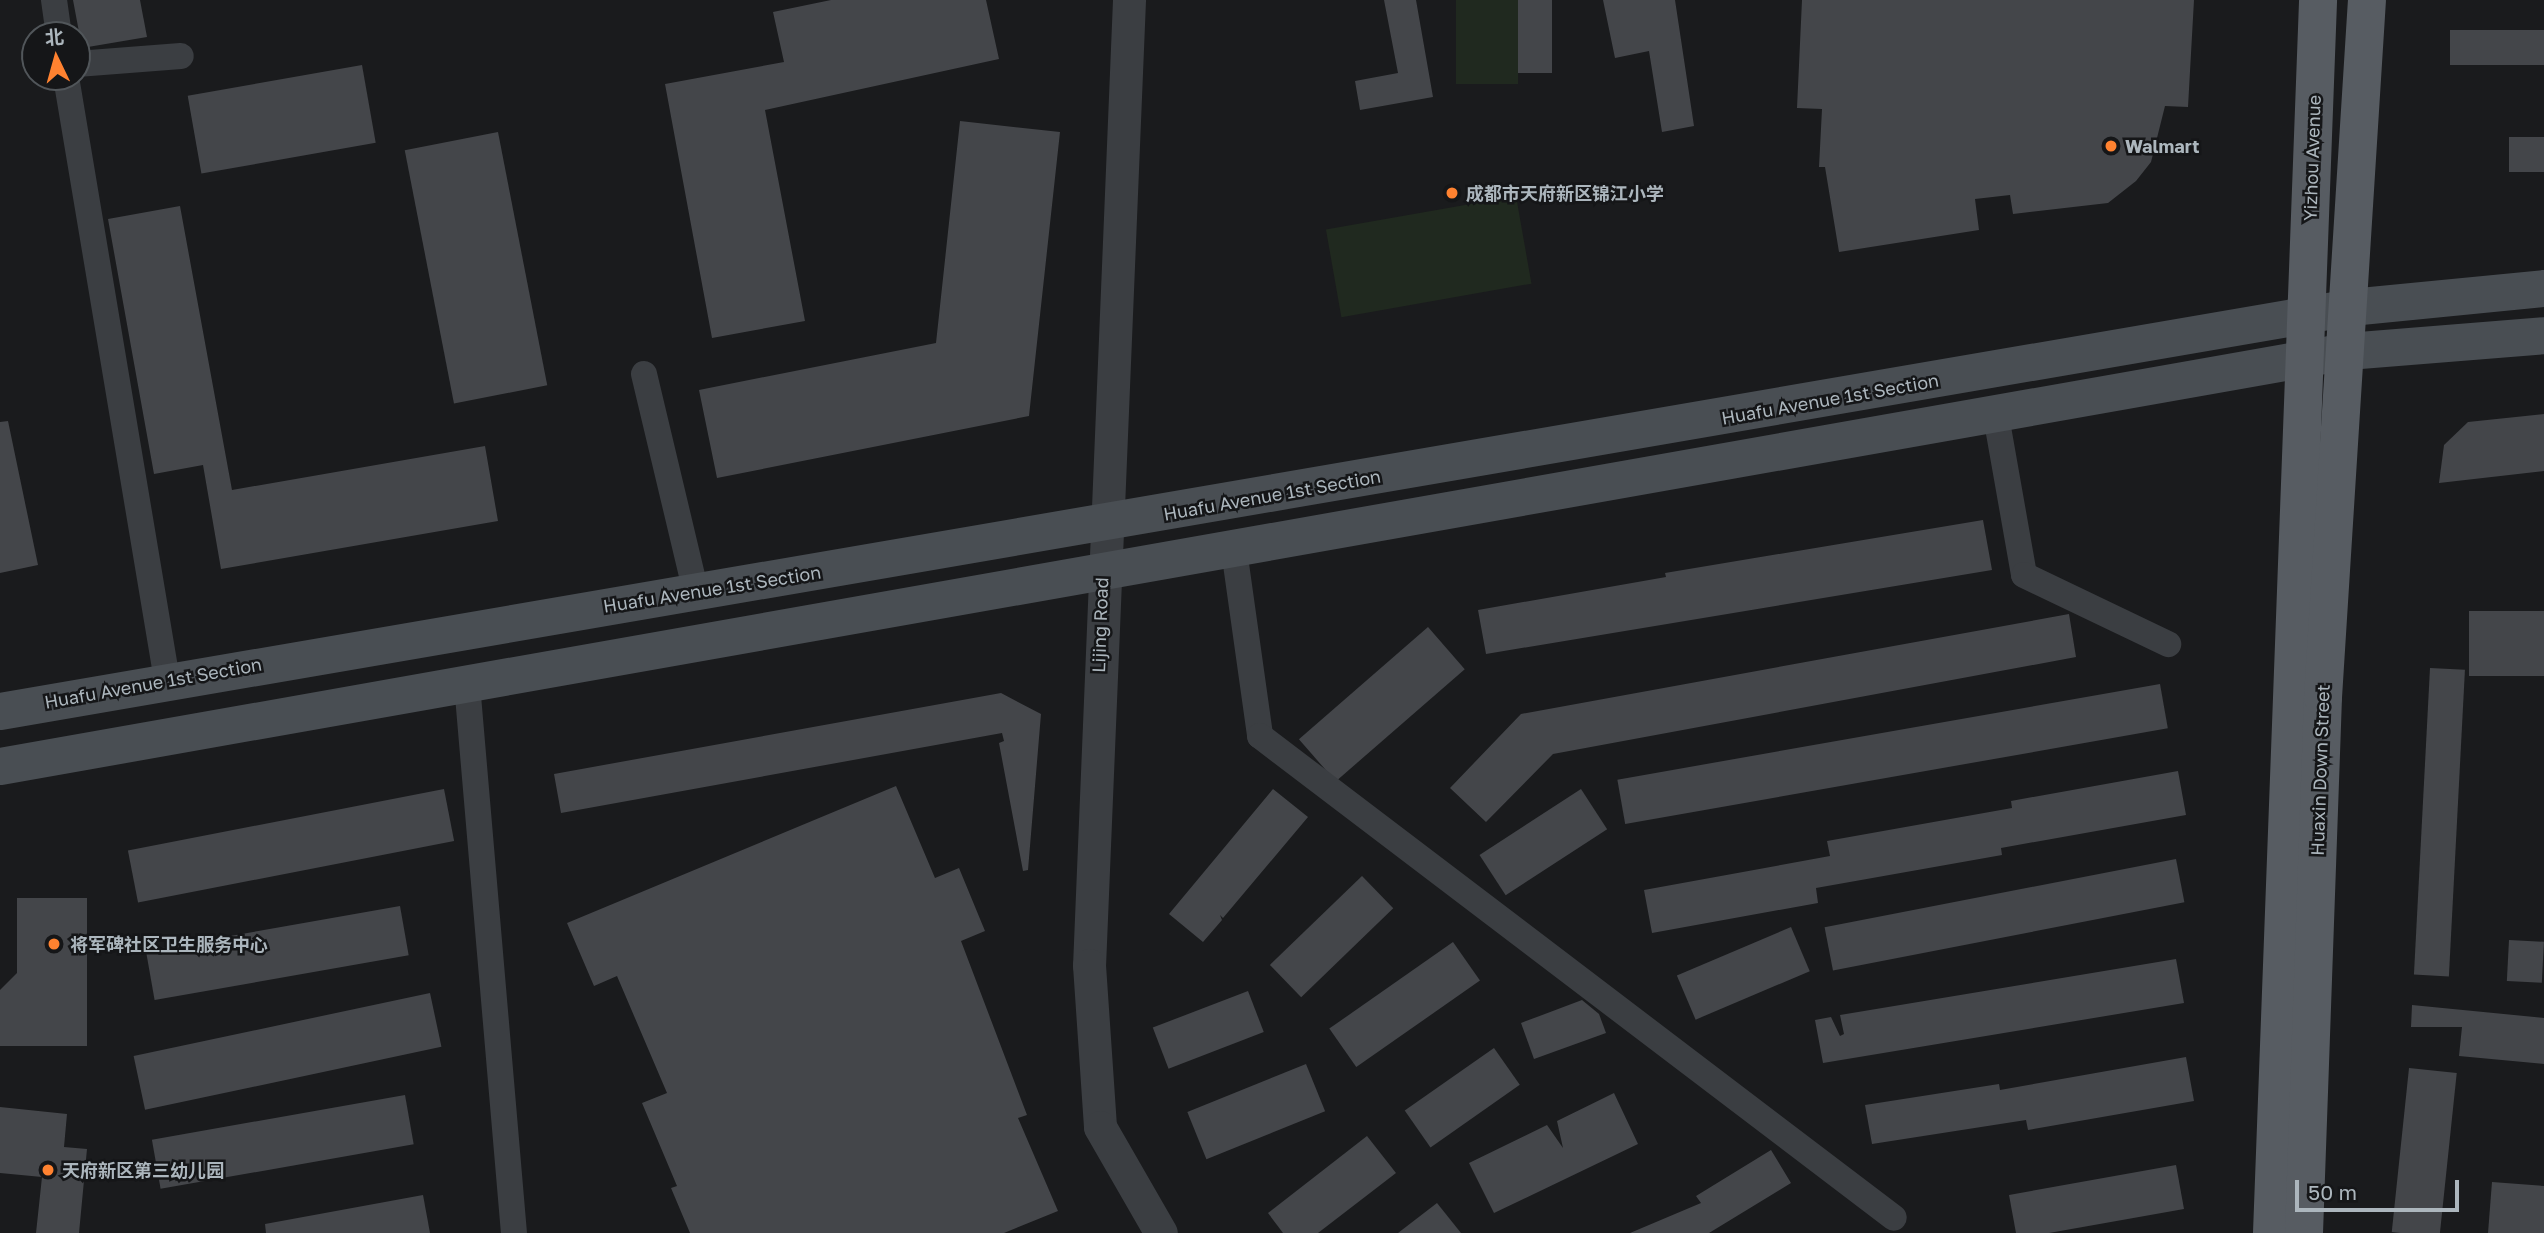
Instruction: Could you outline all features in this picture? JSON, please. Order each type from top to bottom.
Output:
[{"type":"main road","name":"Yizhou Avenue","points":[[2272,1233],[2318,0]]},
{"type":"main road","points":[[2350,307],[2367,0]]},
{"type":"main road","name":"Huafu Avenue 1st Section","points":[[0,711],[167,680],[1105,524],[2350,307],[2544,288]]},
{"type":"main road","name":"Huaxin Down Street","points":[[2304,1233],[2323,697],[2350,307]]},
{"type":"main road","points":[[0,766],[1996,416],[2305,361],[2347,351],[2544,335]]},
{"type":"street","points":[[54,0],[57,21]]},
{"type":"street","name":"Lijing Road","points":[[1129,0],[1102,571],[1089,965],[1100,1127],[1161,1233]]},
{"type":"street","points":[[91,63],[181,55]]},
{"type":"street","points":[[68,91],[167,680]]},
{"type":"street","points":[[644,374],[696,592]]},
{"type":"street","points":[[1996,416],[2024,575],[2168,644]]},
{"type":"street","points":[[1234,550],[1260,736],[1894,1218]]},
{"type":"street","points":[[467,684],[514,1233]]},
{"type":"green space","points":[[1456,0],[1518,0],[1518,84],[1456,84]]},
{"type":"green space","points":[[1516,196],[1531,284],[1341,317],[1326,230]]},
{"type":"building","points":[[73,0],[140,0],[147,37],[91,46],[91,21],[77,21]]},
{"type":"building","points":[[831,0],[986,0],[999,59],[765,110],[805,321],[712,338],[665,84],[784,62],[773,12]]},
{"type":"building","points":[[1384,0],[1416,0],[1433,97],[1360,110],[1355,81],[1398,73]]},
{"type":"building","points":[[1518,0],[1552,0],[1552,73],[1518,73]]},
{"type":"building","points":[[1603,0],[1675,0],[1694,126],[1662,132],[1649,51],[1615,58]]},
{"type":"building","points":[[1802,0],[2194,0],[2188,107],[2165,106],[2151,162],[2136,181],[2108,203],[2013,214],[2010,195],[1975,199],[1979,230],[1839,252],[1825,167],[1819,167],[1822,109],[1797,108]]},
{"type":"building","points":[[2450,30],[2544,30],[2544,65],[2450,65]]},
{"type":"building","points":[[362,65],[376,143],[201,174],[188,96]]},
{"type":"building","points":[[960,121],[1060,132],[1029,416],[717,478],[699,390],[936,343]]},
{"type":"building","points":[[498,132],[547,385],[454,403],[405,150]]},
{"type":"building","points":[[2509,137],[2544,137],[2544,172],[2509,172]]},
{"type":"building","points":[[180,206],[232,490],[485,446],[498,521],[221,569],[203,465],[154,474],[108,219]]},
{"type":"building","points":[[2544,414],[2544,471],[2439,483],[2444,445],[2468,422]]},
{"type":"building","points":[[8,421],[38,565],[0,573],[0,422]]},
{"type":"building","points":[[1983,520],[1992,570],[1486,654],[1478,610],[1666,577],[1665,573]]},
{"type":"building","points":[[2469,611],[2544,611],[2544,676],[2469,676]]},
{"type":"building","points":[[2069,614],[2076,657],[1553,754],[1486,822],[1450,788],[1521,714]]},
{"type":"building","points":[[1428,627],[1465,669],[1336,781],[1299,739]]},
{"type":"building","points":[[2430,668],[2465,670],[2449,976],[2414,975]]},
{"type":"building","points":[[2160,684],[2168,728],[1625,824],[1617,780]]},
{"type":"building","points":[[1001,693],[1041,714],[1028,870],[1023,871],[999,743],[1004,741],[1002,733],[561,813],[554,774]]},
{"type":"building","points":[[2178,771],[2186,815],[2001,848],[2002,855],[1816,888],[1818,903],[1652,933],[1644,890],[1830,856],[1827,841],[2012,808],[2011,801]]},
{"type":"building","points":[[896,786],[935,878],[959,868],[985,931],[961,941],[1027,1115],[1018,1118],[1058,1211],[1004,1233],[690,1233],[671,1188],[677,1186],[642,1103],[667,1093],[617,976],[594,986],[567,923]]},
{"type":"building","points":[[444,789],[454,841],[138,902],[128,850]]},
{"type":"building","points":[[1273,789],[1308,817],[1223,918],[1220,915],[1222,920],[1203,942],[1169,914]]},
{"type":"building","points":[[1581,789],[1607,829],[1506,895],[1480,855]]},
{"type":"building","points":[[2176,859],[2184,902],[1833,971],[1825,927]]},
{"type":"building","points":[[1362,876],[1393,908],[1301,997],[1270,965]]},
{"type":"building","points":[[17,898],[87,898],[87,1046],[0,1046],[0,990],[17,973]]},
{"type":"building","points":[[400,906],[409,955],[155,1000],[146,951]]},
{"type":"building","points":[[1791,927],[1810,971],[1696,1020],[1677,975]]},
{"type":"building","points":[[2509,940],[2544,942],[2542,983],[2507,981]]},
{"type":"building","points":[[1453,942],[1480,981],[1356,1067],[1329,1029]]},
{"type":"building","points":[[2176,959],[2184,1003],[1823,1063],[1815,1020],[1831,1017],[1840,1036],[1844,1034],[1840,1015]]},
{"type":"building","points":[[1248,991],[1264,1032],[1169,1069],[1153,1028]]},
{"type":"building","points":[[430,993],[441,1047],[145,1110],[134,1056]]},
{"type":"building","points":[[1582,1000],[1599,1014],[1606,1033],[1534,1059],[1521,1023]]},
{"type":"building","points":[[2412,1005],[2544,1018],[2544,1064],[2459,1056],[2462,1027],[2411,1027]]},
{"type":"building","points":[[1494,1048],[1520,1085],[1431,1147],[1405,1111]]},
{"type":"building","points":[[2186,1057],[2194,1101],[2028,1130],[2026,1120],[1872,1144],[1865,1105],[1999,1084],[2000,1090]]},
{"type":"building","points":[[1306,1064],[1325,1111],[1206,1159],[1187,1112]]},
{"type":"building","points":[[2409,1068],[2457,1073],[2440,1233],[2392,1232]]},
{"type":"building","points":[[1614,1093],[1638,1144],[1494,1213],[1469,1163],[1547,1125],[1563,1148],[1557,1121]]},
{"type":"building","points":[[405,1095],[414,1144],[161,1189],[152,1140]]},
{"type":"building","points":[[0,1107],[67,1114],[64,1147],[87,1149],[79,1233],[36,1233],[42,1177],[0,1173]]},
{"type":"building","points":[[1367,1136],[1396,1173],[1318,1233],[1283,1233],[1268,1213]]},
{"type":"building","points":[[1771,1150],[1791,1183],[1709,1233],[1630,1233],[1701,1203],[1696,1196]]},
{"type":"building","points":[[2176,1165],[2184,1209],[2049,1233],[2016,1233],[2009,1195]]},
{"type":"building","points":[[2492,1182],[2544,1186],[2544,1233],[2488,1233]]},
{"type":"building","points":[[423,1195],[430,1233],[266,1233],[265,1224]]},
{"type":"building","points":[[1437,1203],[1461,1233],[1398,1233]]},
{"type":"place","name":"Walmart","points":[[2111,146]]},
{"type":"place","name":"成都市天府新区锦江小学","points":[[1452,193]]},
{"type":"place","name":"将军碑社区卫生服务中心","points":[[54,944]]},
{"type":"place","name":"天府新区第三幼儿园","points":[[48,1170]]}]
